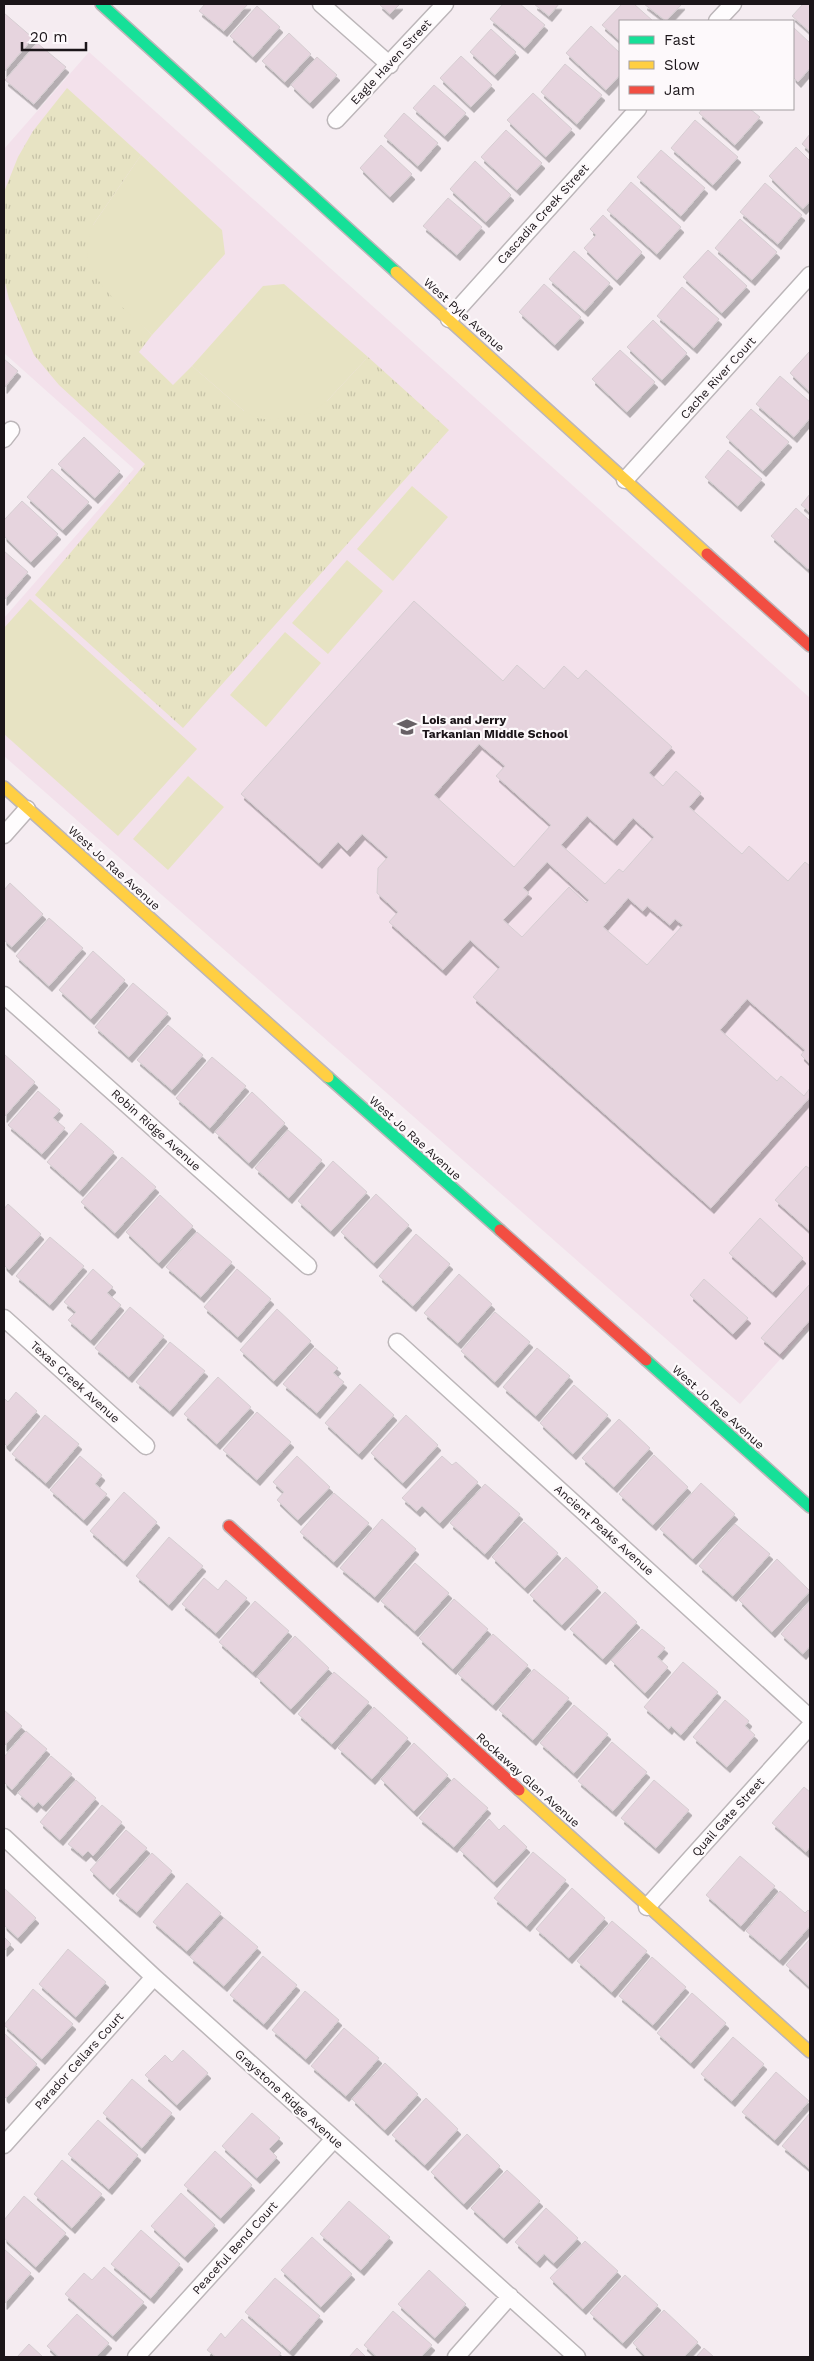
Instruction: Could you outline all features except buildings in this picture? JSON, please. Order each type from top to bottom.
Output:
[{"type":"street","name":"West Pyle Avenue","points":[[101,4],[625,480],[808,640]]},
{"type":"street","points":[[320,4],[390,64]]},
{"type":"street","name":"Eagle Haven Street","points":[[336,120],[445,4]]},
{"type":"street","points":[[718,20],[733,4]]},
{"type":"street","name":"Cascadia Creek Street","points":[[449,319],[637,110]]},
{"type":"street","name":"Cache River Court","points":[[625,480],[810,275]]},
{"type":"street","name":"West Jo Rae Avenue","points":[[4,787],[810,1507]]},
{"type":"street","points":[[4,835],[27,808]]},
{"type":"street","name":"Robin Ridge Avenue","points":[[4,995],[308,1266]]},
{"type":"street","name":"Texas Creek Avenue","points":[[4,1318],[146,1446]]},
{"type":"street","name":"Ancient Peaks Avenue","points":[[397,1342],[810,1718]]},
{"type":"street","name":"Rockaway Glen Avenue","points":[[229,1526],[647,1907],[810,2052]]},
{"type":"street","name":"Quail Gate Street","points":[[647,1907],[810,1726]]},
{"type":"street","name":"Graystone Ridge Avenue","points":[[4,1837],[154,1977],[578,2357]]},
{"type":"street","name":"Parador Cellars Court","points":[[4,2145],[154,1977]]},
{"type":"street","name":"Peaceful Bend Court","points":[[136,2357],[334,2139]]},
{"type":"street","points":[[456,2357],[510,2296]]},
{"type":"shaded area","name":"Lois and Jerry Tarkanian Middle School","points":[[89,52],[810,698],[810,1326],[740,1404],[4,756],[4,618],[134,469],[4,353],[4,149]]},
{"type":"green space","points":[[67,88],[141,155],[93,225],[104,287],[152,335],[139,352],[173,385],[192,366],[244,411],[327,401],[368,357],[449,430],[183,728],[35,595],[145,464],[59,385],[34,355],[9,299],[4,279],[4,192],[18,157],[33,131]]},
{"type":"green space","points":[[141,155],[222,230],[225,254],[152,335],[102,285],[94,274],[87,251],[93,225]]},
{"type":"green space","points":[[284,284],[368,357],[327,401],[311,413],[271,420],[256,418],[244,411],[192,366],[263,286]]},
{"type":"green space","points":[[412,486],[448,517],[393,581],[357,549]]},
{"type":"green space","points":[[347,560],[383,591],[328,654],[292,623]]},
{"type":"green space","points":[[30,599],[197,749],[118,836],[4,734],[4,628]]},
{"type":"green space","points":[[285,632],[321,663],[266,727],[230,695]]},
{"type":"green space","points":[[188,776],[224,807],[168,870],[133,839]]},
{"type":"traffic: fast","points":[[101,4],[396,272]]},
{"type":"traffic: fast","points":[[328,1077],[500,1230]]},
{"type":"traffic: fast","points":[[646,1360],[810,1507]]},
{"type":"traffic: slow","points":[[396,272],[707,554]]},
{"type":"traffic: slow","points":[[4,787],[328,1077]]},
{"type":"traffic: slow","points":[[519,1790],[810,2052]]},
{"type":"traffic: jam","points":[[707,554],[810,646]]},
{"type":"traffic: jam","points":[[500,1230],[646,1360]]},
{"type":"traffic: jam","points":[[229,1526],[519,1790]]},
{"type":"place","name":"Lois and Jerry Tarkanian Middle School","points":[[407,727]]}]
